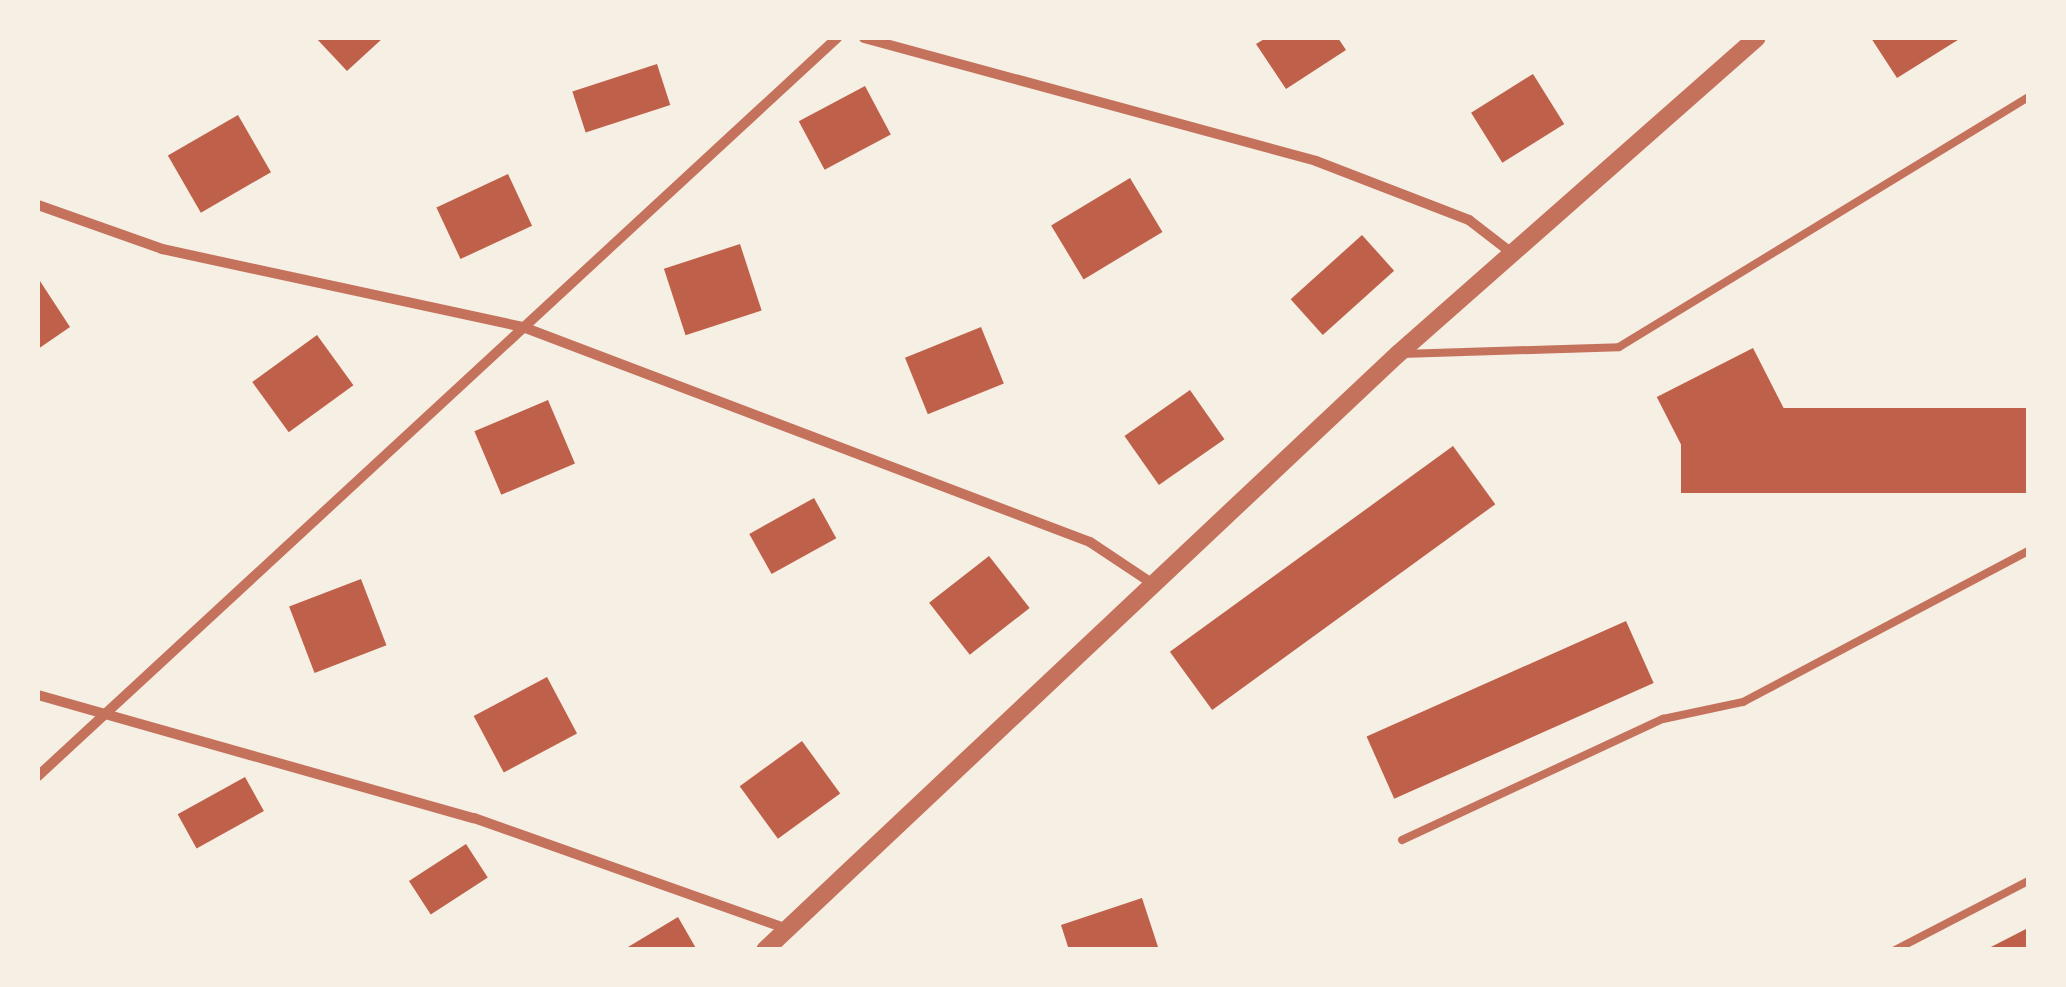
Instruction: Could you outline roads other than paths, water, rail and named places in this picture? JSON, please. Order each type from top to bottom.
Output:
[{"type":"street","points":[[38,776],[837,38]]},
{"type":"street","points":[[864,38],[1316,161],[1469,220],[1514,255]]},
{"type":"street","points":[[766,950],[1398,354],[1757,38]]},
{"type":"street","points":[[38,205],[162,249],[523,327],[1090,542],[1156,586]]},
{"type":"street","points":[[38,695],[474,818],[788,928]]},
{"type":"lane","points":[[1398,354],[1619,347],[2028,97]]},
{"type":"lane","points":[[1402,840],[1663,718],[1743,702],[2028,550]]},
{"type":"lane","points":[[1895,950],[2028,881]]}]
